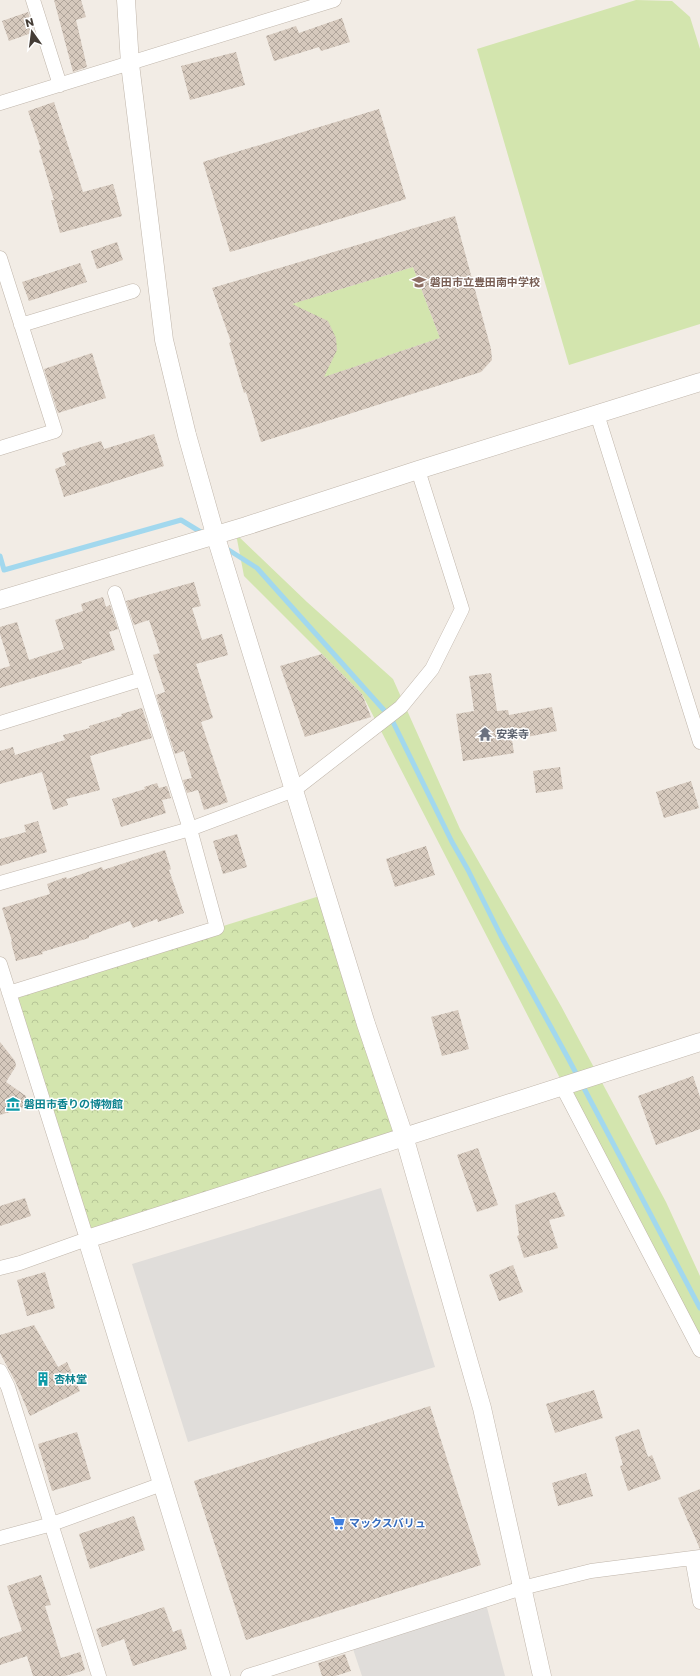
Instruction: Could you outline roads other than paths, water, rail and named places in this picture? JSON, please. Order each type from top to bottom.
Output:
[{"type":"street","points":[[33,0],[60,85]]},
{"type":"street","points":[[126,0],[130,64],[164,340],[187,435],[215,534],[366,1024],[404,1136],[482,1408],[542,1676]]},
{"type":"street","points":[[0,103],[334,0]]},
{"type":"street","points":[[0,258],[55,431],[0,448]]},
{"type":"street","points":[[21,325],[133,291]]},
{"type":"street","points":[[1,597],[246,526],[418,470],[700,382]]},
{"type":"street","points":[[597,414],[700,742]]},
{"type":"street","points":[[0,883],[190,829],[294,790],[401,707],[432,669],[462,609],[418,470]]},
{"type":"street","points":[[9,993],[217,928],[190,829],[115,593]]},
{"type":"street","points":[[0,723],[142,679]]},
{"type":"street","points":[[0,964],[87,1239],[221,1676]]},
{"type":"street","points":[[0,1268],[20,1263],[87,1239],[404,1136],[700,1042]]},
{"type":"street","points":[[562,1086],[700,1350]]},
{"type":"street","points":[[0,1371],[8,1387],[100,1676]]},
{"type":"street","points":[[0,1538],[52,1524],[162,1484]]},
{"type":"street","points":[[248,1676],[522,1588],[591,1571],[696,1557],[700,1602]]},
{"type":"waterway","points":[[0,556],[4,570],[181,520],[204,534]]},
{"type":"waterway","points":[[224,547],[257,568],[391,718],[452,842],[468,870],[501,936],[568,1058],[700,1308]]},
{"type":"place","name":"磐田市立豊田南中学校","points":[[419,282]]},
{"type":"place","name":"安楽寺","points":[[485,734]]},
{"type":"place","name":"磐田市香りの博物館","points":[[13,1104]]},
{"type":"place","name":"杏林堂","points":[[43,1379]]},
{"type":"place","name":"マックスバリュ","points":[[338,1523]]}]
